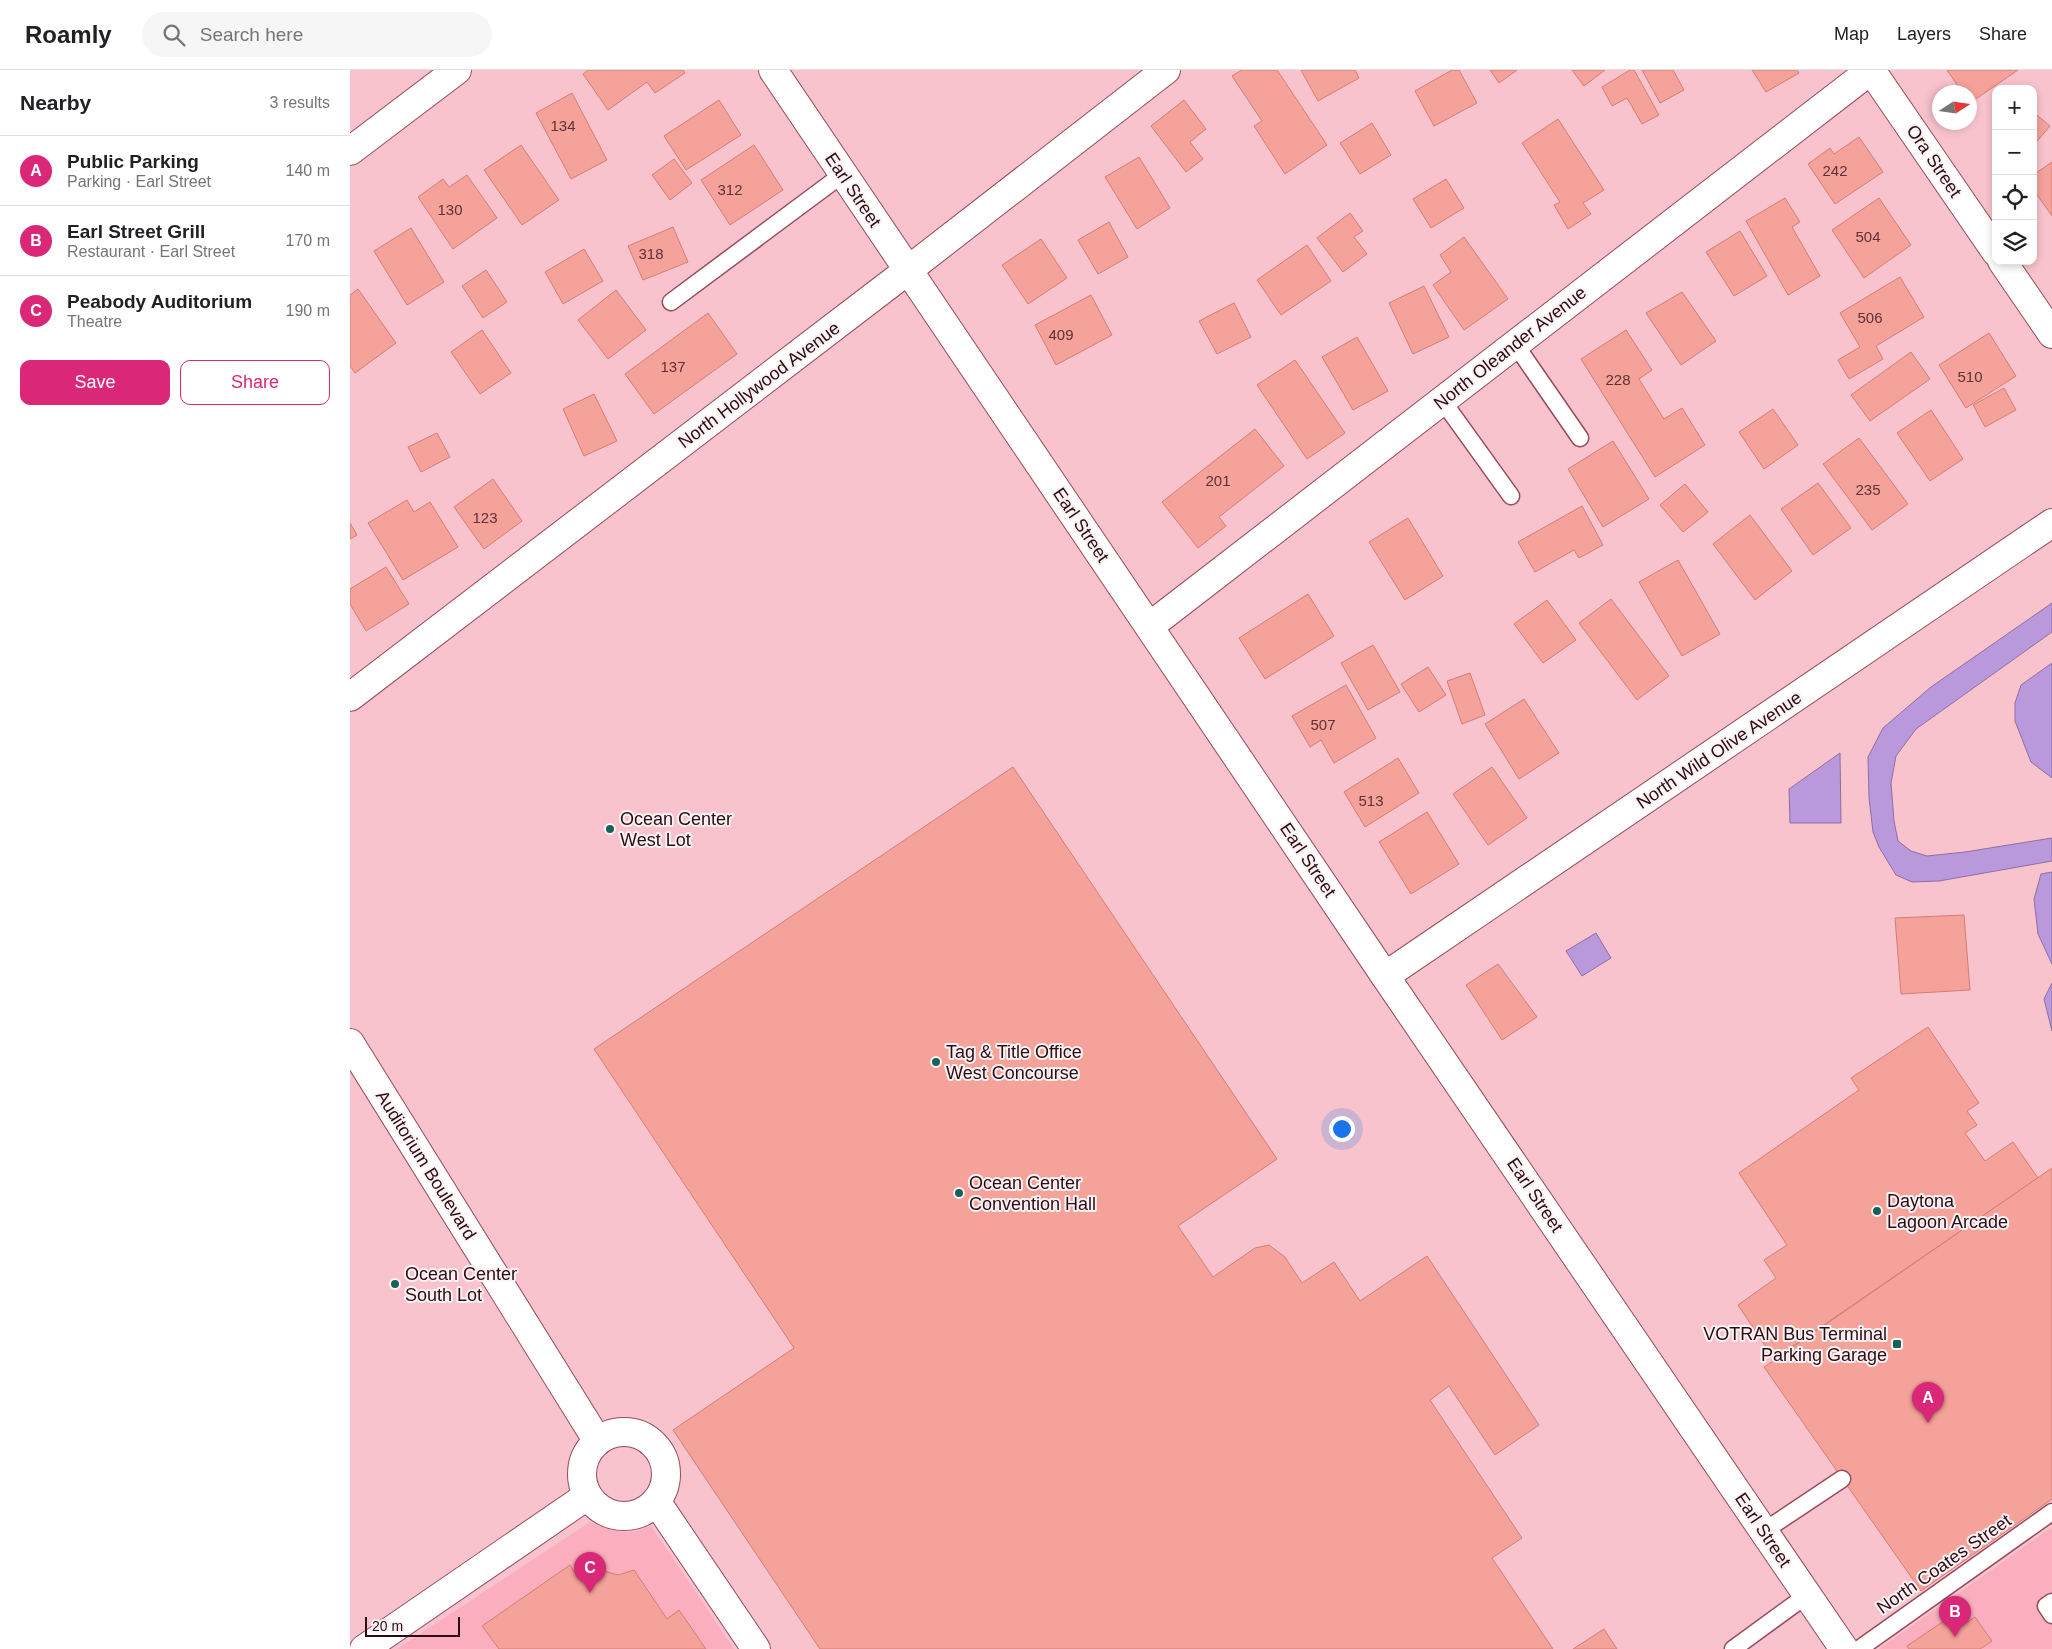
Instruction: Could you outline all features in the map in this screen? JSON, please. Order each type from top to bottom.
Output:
[{"type":"street","points":[[350,151],[457,70]]},
{"type":"street","name":"Earl Street","points":[[773,70],[1385,976],[1844,1649]]},
{"type":"street","name":"North Hollywood Avenue","points":[[350,697],[907,271],[1166,70]]},
{"type":"street","name":"Ora Street","points":[[1871,70],[1992,246]]},
{"type":"street","name":"North Oleander Avenue","points":[[1150,626],[1871,70]]},
{"type":"street","points":[[2005,265],[2052,334]]},
{"type":"street","name":"North Wild Olive Avenue","points":[[1385,976],[2052,523]]},
{"type":"street","name":"Auditorium Boulevard","points":[[350,1043],[597,1440]]},
{"type":"street","points":[[623,1431],[637,1433],[649,1439],[658,1449],[664,1462],[666,1476],[663,1490],[656,1501],[646,1510],[634,1515],[621,1516],[608,1513],[596,1506],[587,1496],[581,1473],[589,1449],[597,1440],[609,1433],[623,1431]]},
{"type":"street","points":[[364,1649],[587,1496]]},
{"type":"street","points":[[656,1501],[756,1649]]},
{"type":"lane","points":[[671,302],[843,174]]},
{"type":"lane","points":[[1515,344],[1580,438]]},
{"type":"lane","points":[[1442,400],[1511,496]]},
{"type":"lane","points":[[1764,1532],[1842,1479]]},
{"type":"lane","name":"North Coates Street","points":[[1859,1649],[2052,1512]]},
{"type":"lane","points":[[1732,1649],[1807,1595]]},
{"type":"lane","points":[[2052,1602],[2046,1606],[2052,1615]]},
{"type":"shaded area","points":[[2052,603],[2052,632],[1916,729],[1896,756],[1891,783],[1894,821],[1898,841],[1911,851],[1927,856],[2052,838],[2052,861],[1939,881],[1912,882],[1896,875],[1879,847],[1873,832],[1869,798],[1868,757],[1883,728],[1931,687]]},
{"type":"shaded area","points":[[2052,663],[2052,778],[2031,762],[2015,721],[2015,703],[2021,685]]},
{"type":"shaded area","points":[[1840,753],[1841,823],[1790,823],[1789,789]]},
{"type":"shaded area","points":[[2052,872],[2052,964],[2038,934],[2034,899],[2041,874]]},
{"type":"shaded area","points":[[1596,933],[1611,958],[1582,976],[1566,951]]},
{"type":"shaded area","points":[[2052,983],[2052,1031],[2044,999]]},
{"type":"shaded area","points":[[590,1522],[597,1526],[621,1532],[634,1532],[651,1526],[734,1649],[397,1649]]},
{"type":"shaded area","points":[[2052,1527],[2052,1649],[1879,1649]]},
{"type":"building","points":[[588,70],[683,70],[685,73],[655,93],[647,82],[608,110],[583,74]]},
{"type":"building","points":[[1242,70],[1277,70],[1327,145],[1285,174],[1254,126],[1262,121],[1232,76]]},
{"type":"building","points":[[1301,70],[1355,70],[1359,78],[1318,101]]},
{"type":"building","points":[[1452,70],[1459,70],[1477,103],[1434,126],[1415,91]]},
{"type":"building","points":[[1490,70],[1517,70],[1499,83]]},
{"type":"building","points":[[1572,70],[1605,70],[1584,86]]},
{"type":"building","points":[[1630,70],[1634,70],[1659,115],[1642,124],[1627,98],[1612,106],[1602,87]]},
{"type":"building","points":[[1642,70],[1673,70],[1684,90],[1660,103]]},
{"type":"building","points":[[1752,70],[1797,70],[1799,73],[1766,92]]},
{"type":"building","points":[[1947,70],[2018,70],[1996,85],[1992,85],[1992,88],[1977,98],[1977,85],[1957,85]]},
{"type":"building","points":[[572,93],[607,160],[571,179],[536,113]]},
{"type":"building","points":[[719,100],[741,135],[686,170],[664,136]]},
{"type":"building","points":[[1184,100],[1206,129],[1190,142],[1203,159],[1186,172],[1151,126]]},
{"type":"building","points":[[2037,115],[2050,126],[2037,141]]},
{"type":"building","points":[[1558,119],[1604,190],[1583,203],[1591,214],[1568,229],[1554,205],[1560,202],[1522,143]]},
{"type":"building","points":[[1372,123],[1391,155],[1360,174],[1340,143]]},
{"type":"building","points":[[1859,137],[1883,172],[1835,204],[1808,164],[1830,148],[1834,154]]},
{"type":"building","points":[[521,145],[559,200],[522,225],[484,170]]},
{"type":"building","points":[[754,145],[783,190],[730,225],[701,180]]},
{"type":"building","points":[[1139,157],[1170,208],[1137,229],[1105,177]]},
{"type":"building","points":[[674,159],[692,183],[670,200],[652,175]]},
{"type":"building","points":[[2052,162],[2052,216],[2037,195],[2037,172]]},
{"type":"building","points":[[467,175],[497,218],[453,249],[418,197],[443,179],[449,187]]},
{"type":"building","points":[[1446,179],[1464,208],[1431,228],[1413,199]]},
{"type":"building","points":[[1785,198],[1800,222],[1792,227],[1820,276],[1788,295],[1746,221]]},
{"type":"building","points":[[1879,198],[1911,245],[1864,278],[1832,230]]},
{"type":"building","points":[[1350,213],[1363,231],[1354,237],[1367,254],[1343,272],[1317,238]]},
{"type":"building","points":[[1109,222],[1128,257],[1098,274],[1078,240]]},
{"type":"building","points":[[673,227],[688,262],[643,280],[628,246]]},
{"type":"building","points":[[411,228],[444,282],[407,305],[374,251]]},
{"type":"building","points":[[1740,231],[1767,276],[1734,296],[1706,252]]},
{"type":"building","points":[[1464,237],[1508,299],[1464,330],[1433,285],[1451,272],[1440,255]]},
{"type":"building","points":[[1041,239],[1067,278],[1028,304],[1002,265]]},
{"type":"building","points":[[1307,245],[1331,281],[1281,315],[1257,280]]},
{"type":"building","points":[[584,249],[603,281],[563,304],[545,272]]},
{"type":"building","points":[[486,270],[507,302],[483,318],[462,286]]},
{"type":"building","points":[[1900,277],[1924,317],[1876,346],[1883,359],[1849,379],[1838,360],[1860,347],[1840,313]]},
{"type":"building","points":[[1424,286],[1449,337],[1413,354],[1389,303]]},
{"type":"building","points":[[358,289],[396,343],[355,373],[350,366],[350,295]]},
{"type":"building","points":[[616,290],[646,330],[608,359],[578,320]]},
{"type":"building","points":[[1682,292],[1716,341],[1681,365],[1646,313]]},
{"type":"building","points":[[1091,295],[1112,335],[1056,365],[1035,325]]},
{"type":"building","points":[[1234,303],[1251,337],[1217,354],[1199,321]]},
{"type":"building","points":[[708,313],[737,354],[654,414],[625,374]]},
{"type":"building","points":[[482,330],[511,373],[480,394],[451,352]]},
{"type":"building","points":[[1626,330],[1652,370],[1639,379],[1664,419],[1682,408],[1705,445],[1655,477],[1581,359]]},
{"type":"building","points":[[1989,333],[2016,376],[1966,408],[1939,365]]},
{"type":"building","points":[[1357,337],[1388,391],[1353,410],[1322,357]]},
{"type":"building","points":[[1911,352],[1930,379],[1870,421],[1851,395]]},
{"type":"building","points":[[1295,360],[1345,433],[1307,459],[1257,385]]},
{"type":"building","points":[[2004,388],[2016,410],[1985,427],[1973,405]]},
{"type":"building","points":[[594,394],[617,441],[584,456],[563,409]]},
{"type":"building","points":[[1773,409],[1798,445],[1764,469],[1739,432]]},
{"type":"building","points":[[1931,410],[1963,459],[1930,481],[1897,433]]},
{"type":"building","points":[[1255,429],[1284,466],[1219,517],[1226,526],[1198,548],[1162,502]]},
{"type":"building","points":[[437,433],[450,457],[421,472],[408,447]]},
{"type":"building","points":[[1859,438],[1908,504],[1872,530],[1823,464]]},
{"type":"building","points":[[1613,441],[1649,499],[1603,527],[1568,469]]},
{"type":"building","points":[[493,479],[522,521],[484,549],[454,507]]},
{"type":"building","points":[[1818,483],[1851,528],[1813,555],[1781,509]]},
{"type":"building","points":[[1685,484],[1708,512],[1683,532],[1660,505]]},
{"type":"building","points":[[407,500],[414,512],[430,502],[458,547],[403,580],[368,523]]},
{"type":"building","points":[[1582,506],[1603,545],[1579,558],[1574,550],[1535,572],[1518,542]]},
{"type":"building","points":[[1750,515],[1792,571],[1755,600],[1713,544]]},
{"type":"building","points":[[1408,518],[1443,576],[1405,600],[1369,542]]},
{"type":"building","points":[[350,523],[357,535],[350,539]]},
{"type":"building","points":[[1678,560],[1720,634],[1682,656],[1639,582]]},
{"type":"building","points":[[386,567],[409,604],[366,631],[350,604],[350,589]]},
{"type":"building","points":[[1308,594],[1334,636],[1265,679],[1239,638]]},
{"type":"building","points":[[1611,599],[1669,676],[1637,700],[1579,623]]},
{"type":"building","points":[[1547,600],[1576,640],[1543,663],[1514,624]]},
{"type":"building","points":[[1373,645],[1400,692],[1368,710],[1341,663]]},
{"type":"building","points":[[1428,667],[1446,695],[1419,712],[1401,684]]},
{"type":"building","points":[[1470,673],[1485,715],[1462,724],[1447,681]]},
{"type":"building","points":[[1346,685],[1376,738],[1334,763],[1321,740],[1310,747],[1292,716]]},
{"type":"building","points":[[1524,699],[1559,753],[1519,779],[1485,724]]},
{"type":"building","points":[[1398,758],[1419,793],[1365,827],[1344,792]]},
{"type":"building","name":"Ocean Center Convention Hall","points":[[1013,767],[1277,1159],[1178,1226],[1213,1277],[1255,1248],[1269,1245],[1285,1257],[1302,1283],[1334,1262],[1360,1301],[1427,1256],[1539,1425],[1495,1455],[1449,1386],[1430,1400],[1522,1538],[1492,1558],[1553,1649],[820,1649],[673,1430],[794,1348],[594,1049]]},
{"type":"building","points":[[1492,767],[1527,818],[1488,845],[1453,794]]},
{"type":"building","points":[[1427,812],[1459,864],[1411,894],[1379,842]]},
{"type":"building","points":[[1964,915],[1970,990],[1901,994],[1895,918]]},
{"type":"building","points":[[1498,964],[1537,1017],[1502,1040],[1466,985]]},
{"type":"building","name":"Daytona Lagoon Arcade","points":[[1928,1027],[1979,1103],[1967,1111],[1977,1125],[1965,1133],[1985,1161],[2013,1142],[2038,1178],[1774,1359],[1738,1305],[1776,1278],[1764,1260],[1787,1245],[1739,1173],[1859,1090],[1851,1078]]},
{"type":"building","points":[[2052,1168],[2052,1499],[1921,1591],[1764,1367]]},
{"type":"building","points":[[596,1558],[604,1571],[618,1575],[634,1570],[667,1619],[679,1610],[706,1649],[499,1649],[482,1626],[570,1565],[575,1573]]},
{"type":"building","points":[[1975,1617],[1992,1641],[1980,1649],[1909,1649],[1907,1646],[1944,1621],[1952,1632]]},
{"type":"building","points":[[1604,1629],[1617,1649],[1573,1649]]},
{"type":"place","name":"Ocean Center West Lot","points":[[610,829]]},
{"type":"place","name":"Tag & Title Office West Concourse","points":[[936,1062]]},
{"type":"place","name":"Ocean Center Convention Hall","points":[[959,1193]]},
{"type":"place","name":"Daytona Lagoon Arcade","points":[[1877,1211]]},
{"type":"place","name":"Ocean Center South Lot","points":[[395,1284]]},
{"type":"place","name":"VOTRAN Bus Terminal Parking Garage","points":[[1897,1344]]},
{"type":"place","name":"Public Parking","points":[[1928,1423]]},
{"type":"place","name":"Peabody Auditorium","points":[[590,1593]]},
{"type":"place","name":"Earl Street Grill","points":[[1955,1637]]}]
